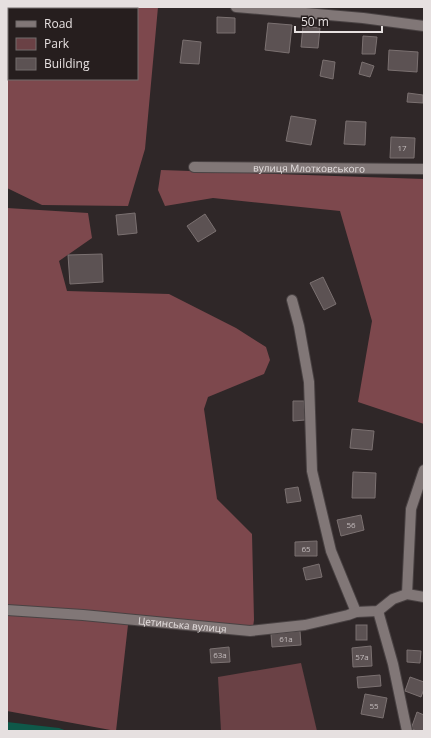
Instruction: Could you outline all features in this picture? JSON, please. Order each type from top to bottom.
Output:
[{"type":"street","points":[[236,7],[363,18],[424,26]]},
{"type":"street","name":"вулиця Млотковського","points":[[194,167],[424,169]]},
{"type":"street","points":[[292,300],[299,326],[309,382],[312,471],[331,551],[356,612]]},
{"type":"street","points":[[407,594],[411,509],[424,470]]},
{"type":"street","points":[[407,731],[393,664],[378,611],[393,598],[407,594],[424,597]]},
{"type":"street","name":"Цетинська вулиця","points":[[7,610],[83,615],[250,631],[305,625],[356,612],[378,611]]},
{"type":"green space","points":[[301,663],[317,731],[221,731],[218,677]]},
{"type":"shaded area","points":[[7,7],[158,7],[145,149],[128,206],[42,205],[7,188]]},
{"type":"shaded area","points":[[161,170],[424,179],[424,424],[358,402],[372,321],[340,211],[213,198],[165,206],[158,190]]},
{"type":"shaded area","points":[[7,208],[88,213],[92,238],[59,261],[67,291],[169,294],[236,328],[266,347],[270,360],[264,374],[208,397],[204,409],[217,499],[252,534],[253,627],[129,616],[116,731],[7,711]]},
{"type":"shaded area","points":[[7,722],[59,728],[67,731],[7,731]]},
{"type":"building","points":[[217,17],[235,18],[235,33],[217,33]]},
{"type":"building","points":[[268,23],[292,25],[289,53],[265,50]]},
{"type":"building","points":[[303,26],[320,28],[318,48],[301,47]]},
{"type":"building","points":[[363,36],[377,37],[375,54],[362,54]]},
{"type":"building","points":[[8,38],[8,69],[7,69]]},
{"type":"building","points":[[183,40],[201,42],[199,64],[180,63]]},
{"type":"building","points":[[389,50],[418,52],[417,72],[388,70]]},
{"type":"building","points":[[323,60],[335,62],[333,79],[320,76]]},
{"type":"building","points":[[362,62],[374,66],[370,77],[359,74]]},
{"type":"building","points":[[408,93],[423,95],[423,103],[407,102]]},
{"type":"building","points":[[291,116],[316,120],[311,145],[286,141]]},
{"type":"building","points":[[346,121],[366,122],[365,145],[344,144]]},
{"type":"building","points":[[391,137],[415,138],[414,158],[390,158]]},
{"type":"building","points":[[135,213],[137,233],[118,235],[116,215]]},
{"type":"building","points":[[205,214],[216,231],[198,242],[187,226]]},
{"type":"building","points":[[102,254],[103,282],[70,284],[68,255]]},
{"type":"building","points":[[323,277],[336,304],[324,310],[310,283]]},
{"type":"building","points":[[293,401],[304,401],[305,420],[293,421]]},
{"type":"building","points":[[352,429],[374,431],[372,450],[350,448]]},
{"type":"building","points":[[353,472],[376,473],[375,498],[352,498]]},
{"type":"building","points":[[298,487],[301,501],[287,503],[285,489]]},
{"type":"building","points":[[361,515],[364,530],[341,536],[337,520]]},
{"type":"building","points":[[317,541],[317,556],[295,556],[295,542]]},
{"type":"building","points":[[319,564],[322,577],[306,580],[303,568]]},
{"type":"building","points":[[356,625],[367,625],[367,640],[356,640]]},
{"type":"building","points":[[300,631],[301,645],[272,647],[271,634]]},
{"type":"building","points":[[371,646],[372,666],[353,667],[352,648]]},
{"type":"building","points":[[229,647],[230,662],[211,663],[210,649]]},
{"type":"building","points":[[407,650],[421,651],[420,663],[407,662]]},
{"type":"building","points":[[380,675],[381,686],[358,688],[357,677]]},
{"type":"building","points":[[410,677],[424,682],[424,689],[421,697],[405,691]]},
{"type":"building","points":[[365,694],[387,698],[383,718],[361,714]]},
{"type":"building","points":[[417,712],[424,715],[424,731],[411,729]]}]
